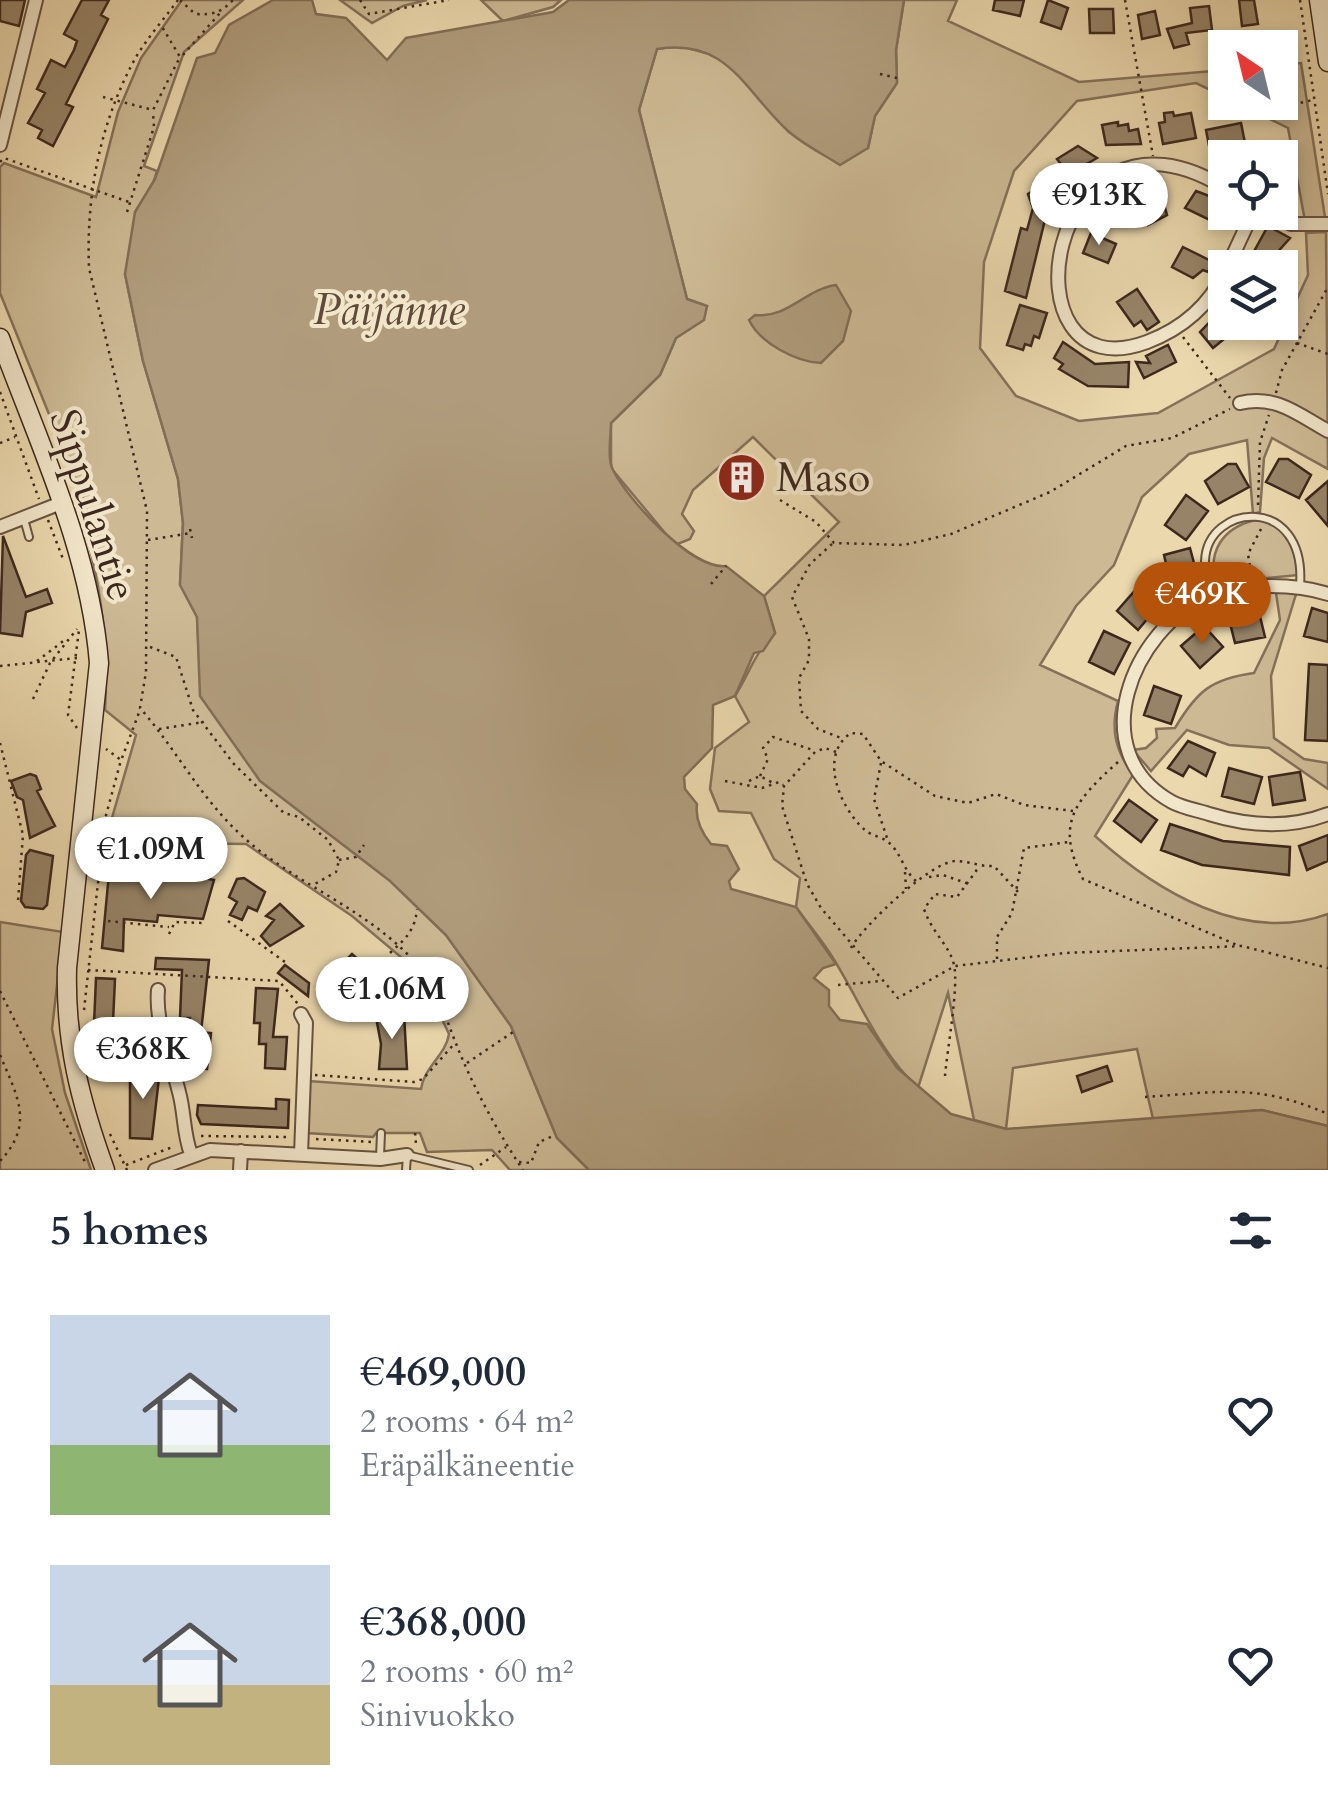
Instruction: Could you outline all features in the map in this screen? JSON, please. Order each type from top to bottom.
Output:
[{"type":"street","points":[[0,145],[36,0]]},
{"type":"street","points":[[1318,0],[1328,62]]},
{"type":"street","points":[[1208,178],[1154,163],[1108,178],[1087,194],[1070,222],[1056,277],[1060,306],[1086,342],[1102,348],[1132,348],[1178,327],[1208,298]]},
{"type":"street","points":[[1298,224],[1328,224]]},
{"type":"street","name":"Sippulantie","points":[[0,338],[52,507],[88,584],[98,663],[66,968],[66,1019],[75,1085],[105,1170]]},
{"type":"street","points":[[1240,403],[1259,398],[1274,400],[1328,431]]},
{"type":"street","points":[[0,527],[52,507]]},
{"type":"street","points":[[1328,594],[1300,586],[1253,589],[1212,594],[1183,610],[1158,632],[1140,661],[1123,718],[1126,754],[1172,802],[1230,820],[1286,824],[1328,814]]},
{"type":"street","points":[[158,990],[156,1008],[181,1098],[182,1130],[191,1154]]},
{"type":"street","points":[[301,1014],[306,1023],[301,1154]]},
{"type":"street","points":[[156,1170],[191,1154],[301,1154],[380,1164],[412,1149]]},
{"type":"street","points":[[240,1170],[241,1152]]},
{"type":"lane","points":[[1212,594],[1205,560],[1212,538],[1232,521],[1260,517],[1294,536],[1301,560],[1300,586]]},
{"type":"lane","points":[[24,519],[29,537]]},
{"type":"lane","points":[[380,1164],[381,1133]]},
{"type":"lane","points":[[406,1170],[412,1149],[469,1170]]},
{"type":"path","points":[[84,1014],[105,819],[140,708],[147,646],[147,540],[142,483],[88,268],[90,190],[114,101],[137,56],[160,24],[179,0],[195,14],[221,12]]},
{"type":"path","points":[[128,212],[154,128],[153,110],[180,57],[233,0]]},
{"type":"path","points":[[360,0],[370,14],[403,12],[449,0]]},
{"type":"path","points":[[1125,0],[1154,163]]},
{"type":"path","points":[[1300,0],[1328,194]]},
{"type":"path","points":[[160,24],[180,57]]},
{"type":"path","points":[[880,74],[897,78]]},
{"type":"path","points":[[103,96],[153,110]]},
{"type":"path","points":[[1298,103],[1314,100]]},
{"type":"path","points":[[0,162],[4,158],[130,202]]},
{"type":"path","points":[[1253,589],[1248,554],[1260,517],[1260,442],[1296,342],[1328,287]]},
{"type":"path","points":[[1178,327],[1210,377],[1224,394],[1240,403]]},
{"type":"path","points":[[1296,342],[1328,354]]},
{"type":"path","points":[[0,392],[16,436],[52,507],[64,563]]},
{"type":"path","points":[[842,738],[818,729],[801,711],[800,678],[809,660],[809,640],[792,597],[810,564],[834,543],[904,546],[951,534],[1050,492],[1126,446],[1184,434],[1240,403]]},
{"type":"path","points":[[0,442],[16,436]]},
{"type":"path","points":[[780,500],[816,522],[834,543]]},
{"type":"path","points":[[147,540],[191,533]]},
{"type":"path","points":[[711,584],[726,566]]},
{"type":"path","points":[[78,616],[78,658],[68,715],[80,732]]},
{"type":"path","points":[[33,699],[50,663],[78,628]]},
{"type":"path","points":[[36,662],[49,648],[70,637]]},
{"type":"path","points":[[147,646],[176,656],[194,710],[260,793],[328,840],[339,860],[336,872],[311,886]]},
{"type":"path","points":[[0,666],[78,658]]},
{"type":"path","points":[[140,708],[201,792],[241,835],[353,912],[422,970],[438,996],[455,1044],[523,1170]]},
{"type":"path","points":[[158,729],[206,721]]},
{"type":"path","points":[[888,842],[868,832],[842,800],[834,765],[842,738],[851,733],[864,734],[881,762],[935,796],[968,803],[996,794],[1024,805],[1073,811]]},
{"type":"path","points":[[747,782],[760,776],[768,759],[763,748],[773,737],[815,752]]},
{"type":"path","points":[[0,742],[22,835],[18,901]]},
{"type":"path","points":[[100,746],[121,760]]},
{"type":"path","points":[[836,752],[824,748],[815,752],[784,786],[782,806],[807,884],[851,948],[898,998],[955,966],[1186,946],[1242,946]]},
{"type":"path","points":[[1126,754],[1084,792],[1073,811],[1069,842],[1083,880],[1242,946],[1328,968]]},
{"type":"path","points":[[881,762],[874,800],[879,825],[904,871],[916,881]]},
{"type":"path","points":[[760,776],[784,786]]},
{"type":"path","points":[[725,781],[747,782],[762,788],[773,783]]},
{"type":"path","points":[[997,960],[997,937],[1012,913],[1024,848],[1069,842]]},
{"type":"path","points":[[339,860],[356,857],[364,844]]},
{"type":"path","points":[[926,878],[940,864],[957,860],[1001,870],[1008,886],[1018,892]]},
{"type":"path","points":[[945,1076],[955,966],[946,948],[931,932],[924,909],[935,894],[957,897],[979,867]]},
{"type":"path","points":[[904,871],[906,893]]},
{"type":"path","points":[[851,948],[861,930],[916,881],[943,876],[970,884]]},
{"type":"path","points":[[390,953],[415,924],[417,910]]},
{"type":"path","points":[[108,921],[169,927],[175,922],[204,923]]},
{"type":"path","points":[[228,921],[285,962]]},
{"type":"path","points":[[169,927],[169,934]]},
{"type":"path","points":[[86,970],[279,981],[296,996],[301,1014]]},
{"type":"path","points":[[838,985],[883,980]]},
{"type":"path","points":[[0,991],[70,1139],[94,1170]]},
{"type":"path","points":[[466,1064],[516,1030]]},
{"type":"path","points":[[304,1074],[423,1079],[455,1044]]},
{"type":"path","points":[[0,1055],[23,1111],[12,1148],[0,1161]]},
{"type":"path","points":[[381,1090],[382,1080]]},
{"type":"path","points":[[1145,1097],[1245,1091],[1282,1094],[1328,1114]]},
{"type":"path","points":[[105,1124],[127,1170]]},
{"type":"path","points":[[412,1149],[415,1133]]},
{"type":"path","points":[[517,1161],[531,1163],[539,1142],[553,1136]]},
{"type":"path","points":[[469,1170],[508,1146]]},
{"type":"shaded area","points":[[182,0],[243,0],[184,52],[144,166],[157,171],[125,274],[143,361],[178,479],[183,523],[180,584],[197,617],[201,696],[446,935],[511,1026],[557,1138],[589,1170],[510,1170],[492,1150],[427,1152],[420,1133],[376,1133],[373,1137],[306,1133],[309,1081],[421,1089],[449,1034],[420,973],[352,916],[246,844],[105,842],[136,735],[105,710],[103,621],[86,533],[93,523],[0,293],[0,167],[4,163],[96,197],[118,112],[141,58]]},
{"type":"shaded area","points":[[340,0],[427,0],[403,6],[372,23]]},
{"type":"shaded area","points":[[481,0],[561,0],[553,7],[503,21]]},
{"type":"shaded area","points":[[904,0],[957,0],[948,21],[1079,82],[1208,71],[1208,89],[1196,83],[1077,101],[1014,171],[984,262],[980,348],[1016,396],[1079,421],[1158,413],[1274,349],[1278,340],[1298,340],[1298,297],[1308,275],[1306,233],[1326,232],[1328,469],[1272,438],[1264,458],[1260,512],[1253,514],[1247,440],[1189,454],[1142,497],[1114,565],[1076,606],[1040,665],[1118,701],[1116,740],[1133,775],[1095,836],[1145,876],[1203,907],[1265,923],[1296,922],[1328,914],[1328,1126],[1262,1110],[1153,1119],[1137,1049],[1013,1068],[1006,1129],[974,1120],[948,993],[918,1088],[881,1042],[833,958],[796,907],[800,878],[774,859],[751,813],[719,811],[710,789],[715,748],[749,722],[735,696],[775,633],[764,596],[839,522],[753,437],[693,490],[682,514],[694,531],[690,539],[675,545],[611,468],[611,423],[660,375],[676,338],[703,320],[707,306],[687,299],[639,110],[657,49],[680,46],[722,57],[789,132],[868,148],[875,116],[897,83],[896,50]]},
{"type":"shaded area","points":[[1301,63],[1325,217],[1305,221],[1298,183],[1298,140],[1290,140],[1288,128],[1272,120],[1298,120]]},
{"type":"shaded area","points":[[1255,520],[1270,521],[1295,543],[1299,575],[1216,583],[1214,561],[1220,542],[1234,529]]},
{"type":"shaded area","points":[[1297,591],[1271,676],[1274,738],[1304,759],[1328,763],[1328,789],[1269,748],[1229,745],[1187,730],[1151,771],[1133,750],[1146,748],[1157,738],[1156,729],[1175,728],[1198,696],[1216,683],[1254,673],[1280,620],[1276,593]]},
{"type":"shaded area","points":[[0,922],[63,932],[52,1029],[65,1093],[91,1170],[0,1170]]},
{"type":"water","name":"Päijänne","points":[[273,0],[312,0],[316,14],[346,18],[387,60],[406,38],[553,12],[569,0],[904,0],[896,50],[897,83],[875,116],[868,148],[840,165],[793,135],[732,70],[701,51],[657,49],[639,110],[687,299],[707,306],[704,320],[676,338],[660,375],[611,423],[611,465],[632,498],[662,531],[696,557],[726,566],[764,596],[775,633],[763,651],[754,653],[735,696],[713,705],[712,748],[684,777],[685,789],[697,804],[698,820],[707,839],[711,844],[727,846],[739,869],[729,881],[731,889],[796,907],[836,964],[823,968],[814,978],[829,990],[829,1006],[840,1020],[867,1024],[897,1068],[951,1114],[1006,1129],[1262,1110],[1328,1126],[1328,1170],[589,1170],[557,1138],[511,1026],[446,935],[390,881],[260,781],[200,696],[197,617],[180,585],[183,523],[178,479],[143,361],[125,274],[135,212],[155,179],[197,58],[215,53],[229,25]]},
{"type":"water","points":[[836,285],[851,311],[843,341],[821,363],[780,350],[761,336],[749,320],[755,315],[777,313]]},
{"type":"building","points":[[0,0],[25,0],[19,26],[0,21]]},
{"type":"building","points":[[82,0],[109,0],[101,15],[108,19],[66,104],[73,107],[53,146],[38,138],[42,130],[28,123],[45,93],[37,89],[51,60],[65,67],[74,50],[77,41],[64,34]]},
{"type":"building","points":[[995,0],[1024,0],[1020,16],[993,10]]},
{"type":"building","points":[[1048,0],[1068,8],[1061,29],[1041,22]]},
{"type":"building","points":[[1239,0],[1254,0],[1258,24],[1242,26]]},
{"type":"building","points":[[1209,6],[1212,30],[1186,33],[1189,44],[1174,48],[1167,29],[1192,23],[1190,8]]},
{"type":"building","points":[[1089,9],[1113,9],[1114,33],[1090,33]]},
{"type":"building","points":[[1155,11],[1160,35],[1142,39],[1138,15]]},
{"type":"building","points":[[1173,112],[1174,116],[1191,113],[1196,138],[1163,144],[1159,123],[1165,122],[1164,113]]},
{"type":"building","points":[[1118,122],[1118,126],[1128,124],[1129,131],[1138,129],[1141,144],[1106,145],[1102,125]]},
{"type":"building","points":[[1241,123],[1244,140],[1208,140],[1206,130]]},
{"type":"building","points":[[1078,146],[1097,158],[1069,174],[1057,159]]},
{"type":"building","points":[[1041,179],[1065,188],[1061,202],[1050,199],[1026,298],[1005,291],[1021,228],[1027,230],[1033,208],[1028,194],[1039,187]]},
{"type":"building","points":[[1159,186],[1167,215],[1148,225],[1138,192]]},
{"type":"building","points":[[1196,191],[1208,196],[1208,219],[1185,208]]},
{"type":"building","points":[[1266,230],[1290,238],[1279,250],[1255,250]]},
{"type":"building","points":[[1091,233],[1116,244],[1108,263],[1083,253]]},
{"type":"building","points":[[1183,247],[1208,260],[1208,272],[1203,270],[1193,278],[1172,267]]},
{"type":"building","points":[[1137,289],[1159,322],[1147,330],[1141,321],[1134,326],[1117,302]]},
{"type":"building","points":[[1020,305],[1047,313],[1039,338],[1034,336],[1031,346],[1025,344],[1023,350],[1007,345]]},
{"type":"building","points":[[1208,324],[1208,340],[1223,340],[1213,348],[1200,332]]},
{"type":"building","points":[[1063,342],[1095,364],[1129,362],[1128,387],[1088,386],[1059,369],[1063,364],[1054,358]]},
{"type":"building","points":[[1168,345],[1176,362],[1144,378],[1136,362],[1150,363],[1146,356]]},
{"type":"building","points":[[1279,459],[1288,459],[1311,475],[1299,498],[1266,482]]},
{"type":"building","name":"Maso","points":[[738,461],[757,481],[743,494],[725,473]]},
{"type":"building","points":[[1228,464],[1236,464],[1249,487],[1218,504],[1205,481]]},
{"type":"building","points":[[1328,481],[1328,526],[1306,500]]},
{"type":"building","points":[[1186,495],[1208,511],[1186,540],[1165,525]]},
{"type":"building","points":[[3,536],[26,597],[47,589],[52,603],[26,612],[22,636],[0,633]]},
{"type":"building","points":[[1190,548],[1199,582],[1172,589],[1164,555]]},
{"type":"building","points":[[1138,587],[1159,605],[1138,630],[1117,611]]},
{"type":"building","points":[[1258,608],[1265,637],[1235,643],[1228,615]]},
{"type":"building","points":[[1312,608],[1328,613],[1328,642],[1304,636]]},
{"type":"building","points":[[1204,626],[1223,647],[1200,668],[1181,646]]},
{"type":"building","points":[[1104,631],[1130,643],[1114,674],[1089,662]]},
{"type":"building","points":[[1309,664],[1328,665],[1328,741],[1305,740]]},
{"type":"building","points":[[1154,686],[1181,696],[1171,724],[1144,715]]},
{"type":"building","points":[[1188,741],[1215,753],[1206,776],[1189,766],[1183,776],[1168,768]]},
{"type":"building","points":[[1229,768],[1262,777],[1254,804],[1222,796]]},
{"type":"building","points":[[1300,772],[1305,800],[1273,805],[1269,777]]},
{"type":"building","points":[[30,774],[36,776],[41,789],[37,791],[55,826],[30,838],[23,800],[17,797],[11,781]]},
{"type":"building","points":[[1129,800],[1157,820],[1141,842],[1114,821]]},
{"type":"building","points":[[1170,824],[1223,841],[1290,847],[1289,875],[1202,865],[1161,850]]},
{"type":"building","points":[[1328,835],[1328,861],[1307,870],[1299,846]]},
{"type":"building","points":[[30,850],[53,856],[47,905],[43,909],[25,907],[21,901],[26,855]]},
{"type":"building","points":[[175,872],[214,880],[203,919],[158,915],[157,922],[124,919],[123,951],[102,948],[109,873],[174,879]]},
{"type":"building","points":[[244,878],[265,892],[257,911],[248,907],[242,920],[230,915],[237,902],[229,897],[237,879]]},
{"type":"building","points":[[280,904],[303,926],[270,946],[261,936],[274,920],[266,916]]},
{"type":"building","points":[[352,954],[394,992],[371,1014],[360,995],[357,998],[333,973]]},
{"type":"building","points":[[156,958],[209,960],[201,1032],[211,1033],[207,1069],[188,1068],[190,1018],[180,1018],[182,970],[155,969]]},
{"type":"building","points":[[285,965],[309,983],[308,996],[278,973]]},
{"type":"building","points":[[96,978],[115,979],[113,1022],[123,1023],[122,1045],[103,1044],[104,1025],[94,1024]]},
{"type":"building","points":[[256,988],[278,989],[273,1037],[287,1037],[285,1069],[265,1068],[266,1044],[259,1044],[260,1023],[254,1023]]},
{"type":"building","points":[[404,1013],[407,1069],[379,1069],[381,1044],[376,1017]]},
{"type":"building","points":[[1107,1066],[1112,1081],[1082,1092],[1077,1076]]},
{"type":"building","points":[[130,1068],[160,1069],[152,1139],[130,1138]]},
{"type":"building","points":[[276,1099],[289,1100],[288,1128],[201,1124],[197,1115],[198,1105],[276,1109]]},
{"type":"place","name":"Maso","points":[[741,477]]}]
